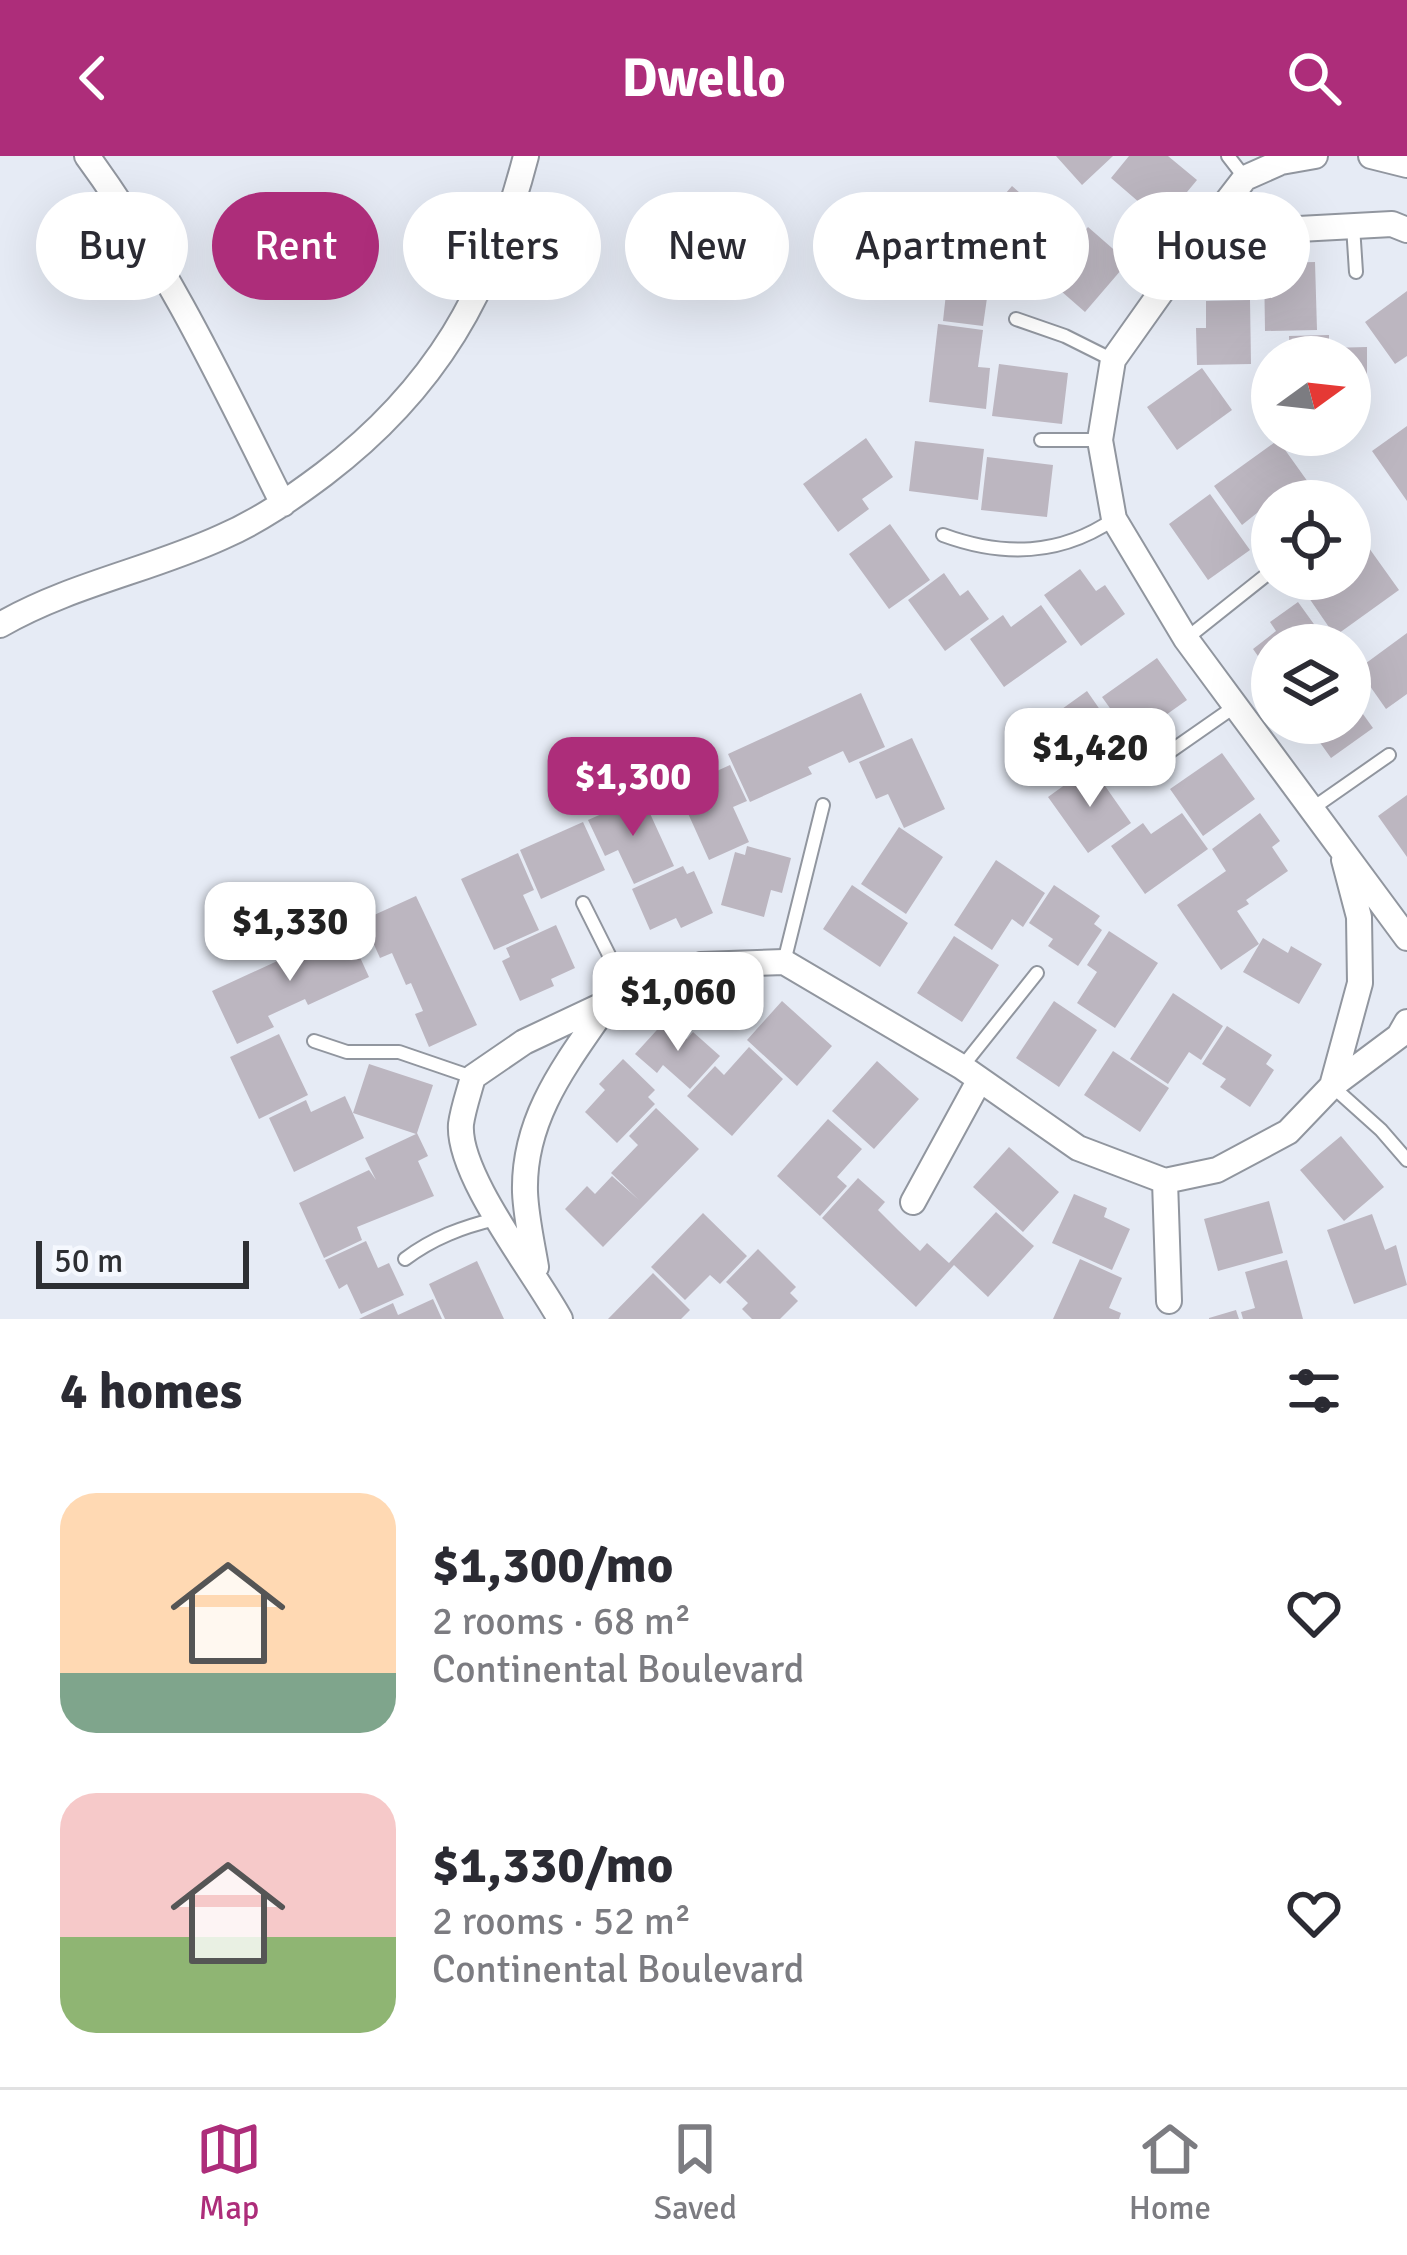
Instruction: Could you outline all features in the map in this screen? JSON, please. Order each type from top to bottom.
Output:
[{"type":"street","points":[[87,156],[162,266],[283,505]]},
{"type":"street","points":[[0,625],[46,602],[222,537],[283,505],[363,445],[435,366],[489,273],[511,216],[526,156]]},
{"type":"street","points":[[1235,192],[1245,178],[1281,162],[1315,156]]},
{"type":"street","points":[[1371,156],[1400,161]]},
{"type":"street","points":[[1310,228],[1391,224],[1407,230]]},
{"type":"street","points":[[1156,300],[1113,360],[1100,440],[1114,519],[1186,639],[1407,938]]},
{"type":"street","points":[[1332,1086],[1360,983],[1359,917],[1340,844]]},
{"type":"street","points":[[560,1319],[537,1275],[476,1187],[460,1128],[473,1078],[524,1042],[701,965],[784,962],[970,1074],[1078,1148],[1165,1181],[1217,1170],[1288,1132],[1332,1086],[1399,1036],[1407,1022]]},
{"type":"street","points":[[537,1275],[525,1192],[536,1120],[555,1080],[617,999]]},
{"type":"street","points":[[913,1202],[970,1074]]},
{"type":"street","points":[[1165,1181],[1169,1301]]},
{"type":"lane","points":[[1228,156],[1245,178]]},
{"type":"lane","points":[[1353,226],[1356,272]]},
{"type":"lane","points":[[1016,319],[1113,360]]},
{"type":"lane","points":[[1042,440],[1100,440]]},
{"type":"lane","points":[[944,535],[975,547],[1042,550],[1074,541],[1114,519]]},
{"type":"lane","points":[[1186,639],[1251,587]]},
{"type":"lane","points":[[1135,776],[1234,707]]},
{"type":"lane","points":[[1313,808],[1389,755]]},
{"type":"lane","points":[[784,962],[823,806]]},
{"type":"lane","points":[[583,903],[617,999]]},
{"type":"lane","points":[[970,1074],[1037,974]]},
{"type":"lane","points":[[314,1041],[346,1052],[398,1052],[473,1078]]},
{"type":"lane","points":[[1332,1086],[1382,1130],[1407,1160]]},
{"type":"lane","points":[[405,1259],[446,1234],[498,1219]]},
{"type":"building","points":[[1056,156],[1113,156],[1082,185]]},
{"type":"building","points":[[1129,156],[1168,156],[1197,180],[1187,192],[1127,192],[1111,178]]},
{"type":"building","points":[[1089,228],[1113,249],[1113,279],[1085,312],[1071,300],[1089,300]]},
{"type":"building","points":[[1310,262],[1315,262],[1317,330],[1265,331],[1265,300],[1310,300]]},
{"type":"building","points":[[1407,291],[1407,356],[1395,364],[1365,322]]},
{"type":"building","points":[[945,300],[987,300],[983,326],[943,321]]},
{"type":"building","points":[[1250,300],[1251,364],[1197,365],[1196,328],[1206,328],[1206,301]]},
{"type":"building","points":[[938,324],[983,330],[978,367],[990,368],[986,409],[929,402]]},
{"type":"building","points":[[999,364],[1068,373],[1062,424],[992,416]]},
{"type":"building","points":[[1202,368],[1232,410],[1177,450],[1147,407]]},
{"type":"building","points":[[1407,426],[1407,501],[1372,451]]},
{"type":"building","points":[[866,438],[893,477],[862,499],[869,509],[838,532],[803,484]]},
{"type":"building","points":[[915,441],[984,449],[978,500],[909,491]]},
{"type":"building","points":[[1256,456],[1289,456],[1307,480],[1251,480],[1251,518],[1242,525],[1214,486]]},
{"type":"building","points":[[987,457],[1053,465],[1047,517],[981,510]]},
{"type":"building","points":[[1210,494],[1250,550],[1208,580],[1169,524]]},
{"type":"building","points":[[890,524],[930,580],[889,609],[849,554]]},
{"type":"building","points":[[1371,551],[1399,590],[1352,624],[1327,624],[1310,600],[1371,600]]},
{"type":"building","points":[[1080,569],[1096,591],[1105,585],[1125,614],[1081,646],[1044,595]]},
{"type":"building","points":[[944,573],[960,596],[968,590],[989,619],[945,651],[908,600]]},
{"type":"building","points":[[1298,602],[1314,624],[1271,624]]},
{"type":"building","points":[[1041,605],[1067,642],[1004,687],[970,639],[1003,615],[1011,627]]},
{"type":"building","points":[[1407,633],[1407,694],[1386,709],[1371,688],[1371,659]]},
{"type":"building","points":[[1157,658],[1187,700],[1132,739],[1102,697]]},
{"type":"building","points":[[1087,691],[1112,727],[1081,748],[1091,762],[1057,786],[1023,737]]},
{"type":"building","points":[[861,693],[885,747],[849,763],[843,751],[808,767],[812,774],[750,802],[728,754]]},
{"type":"building","points":[[912,738],[945,809],[904,828],[888,794],[876,799],[859,762]]},
{"type":"building","points":[[1321,744],[1351,744],[1331,758]]},
{"type":"building","points":[[1222,753],[1255,799],[1203,836],[1170,789]]},
{"type":"building","points":[[730,765],[747,801],[733,807],[749,842],[709,860],[677,789]]},
{"type":"building","points":[[1091,766],[1131,823],[1088,853],[1048,797]]},
{"type":"building","points":[[1407,795],[1407,857],[1378,816]]},
{"type":"building","points":[[642,796],[674,866],[634,884],[618,850],[605,856],[588,820]]},
{"type":"building","points":[[1182,813],[1208,849],[1145,894],[1111,846],[1143,823],[1151,834]]},
{"type":"building","points":[[1260,813],[1280,841],[1272,847],[1288,871],[1237,911],[1259,944],[1221,970],[1177,905],[1226,871],[1212,849]]},
{"type":"building","points":[[583,822],[605,870],[541,899],[520,850]]},
{"type":"building","points":[[899,827],[943,857],[906,914],[861,884]]},
{"type":"building","points":[[747,846],[791,858],[782,893],[771,890],[764,917],[721,905],[735,852],[745,855]]},
{"type":"building","points":[[518,853],[534,890],[523,895],[539,930],[494,950],[461,879]]},
{"type":"building","points":[[996,860],[1045,893],[1023,927],[1012,919],[992,950],[954,925]]},
{"type":"building","points":[[683,866],[687,874],[694,871],[713,913],[681,928],[676,918],[650,930],[632,889]]},
{"type":"building","points":[[852,885],[908,923],[880,967],[823,929]]},
{"type":"building","points":[[1054,885],[1100,916],[1094,924],[1102,930],[1078,966],[1048,946],[1053,939],[1029,923]]},
{"type":"building","points":[[416,896],[477,1025],[429,1047],[415,1014],[423,1011],[411,983],[406,985],[392,953],[380,958],[363,920]]},
{"type":"building","points":[[556,925],[575,968],[551,979],[554,986],[520,1001],[502,961],[510,957],[506,948]]},
{"type":"building","points":[[347,929],[369,977],[308,1005],[305,999],[268,1016],[274,1027],[237,1044],[212,991]]},
{"type":"building","points":[[1109,931],[1158,963],[1115,1028],[1077,1003],[1097,972],[1087,965]]},
{"type":"building","points":[[954,936],[999,965],[962,1022],[917,993]]},
{"type":"building","points":[[1263,938],[1288,953],[1291,946],[1322,964],[1299,1004],[1243,972]]},
{"type":"building","points":[[1173,993],[1223,1026],[1201,1060],[1189,1052],[1168,1084],[1130,1059]]},
{"type":"building","points":[[782,1001],[832,1046],[797,1086],[747,1040]]},
{"type":"building","points":[[1054,1001],[1097,1030],[1059,1087],[1016,1058]]},
{"type":"building","points":[[666,1020],[687,1039],[693,1032],[720,1056],[690,1089],[663,1065],[657,1073],[635,1054]]},
{"type":"building","points":[[1227,1026],[1272,1055],[1266,1064],[1274,1070],[1250,1107],[1220,1087],[1226,1079],[1202,1064]]},
{"type":"building","points":[[279,1034],[308,1095],[259,1119],[230,1057]]},
{"type":"building","points":[[749,1047],[783,1079],[732,1136],[687,1096],[715,1066],[724,1075]]},
{"type":"building","points":[[1113,1051],[1169,1088],[1140,1132],[1084,1095]]},
{"type":"building","points":[[623,1059],[655,1090],[648,1097],[655,1104],[617,1143],[585,1112],[605,1090],[599,1084]]},
{"type":"building","points":[[877,1061],[919,1099],[874,1149],[832,1111]]},
{"type":"building","points":[[369,1064],[433,1085],[417,1133],[428,1156],[418,1161],[434,1196],[357,1227],[362,1240],[324,1258],[299,1203],[369,1170],[376,1180],[365,1158],[416,1134],[353,1113]]},
{"type":"building","points":[[345,1096],[364,1138],[294,1172],[269,1118],[306,1100],[311,1112]]},
{"type":"building","points":[[656,1108],[699,1149],[603,1247],[565,1209],[587,1186],[595,1194],[612,1176],[639,1200],[611,1173],[638,1145],[629,1136]]},
{"type":"building","points":[[828,1119],[862,1149],[837,1177],[847,1186],[820,1216],[777,1176]]},
{"type":"building","points":[[1341,1136],[1384,1187],[1344,1221],[1300,1170]]},
{"type":"building","points":[[1009,1147],[1059,1192],[1023,1232],[973,1187]]},
{"type":"building","points":[[858,1178],[885,1202],[878,1210],[920,1251],[927,1243],[949,1263],[996,1212],[1034,1246],[988,1297],[954,1265],[916,1307],[822,1218]]},
{"type":"building","points":[[1074,1194],[1107,1208],[1104,1217],[1130,1229],[1112,1270],[1052,1243]]},
{"type":"building","points":[[1269,1201],[1283,1253],[1218,1271],[1204,1219]]},
{"type":"building","points":[[703,1213],[747,1256],[720,1284],[710,1275],[685,1300],[651,1267]]},
{"type":"building","points":[[1372,1214],[1385,1250],[1396,1245],[1407,1285],[1354,1304],[1327,1230]]},
{"type":"building","points":[[366,1241],[378,1268],[389,1263],[404,1295],[361,1314],[347,1284],[339,1289],[325,1260]]},
{"type":"building","points":[[758,1249],[796,1287],[790,1293],[798,1301],[780,1319],[752,1319],[742,1309],[748,1303],[726,1282]]},
{"type":"building","points":[[1080,1259],[1122,1278],[1109,1308],[1121,1313],[1119,1319],[1053,1319]]},
{"type":"building","points":[[1287,1260],[1303,1319],[1243,1319],[1241,1312],[1255,1308],[1245,1272]]},
{"type":"building","points":[[477,1261],[504,1319],[445,1319],[429,1284]]},
{"type":"building","points":[[653,1273],[690,1310],[681,1319],[608,1319]]},
{"type":"building","points":[[433,1299],[442,1319],[359,1319],[393,1303],[398,1315]]},
{"type":"building","points":[[1236,1310],[1239,1319],[1209,1319],[1209,1318]]}]
